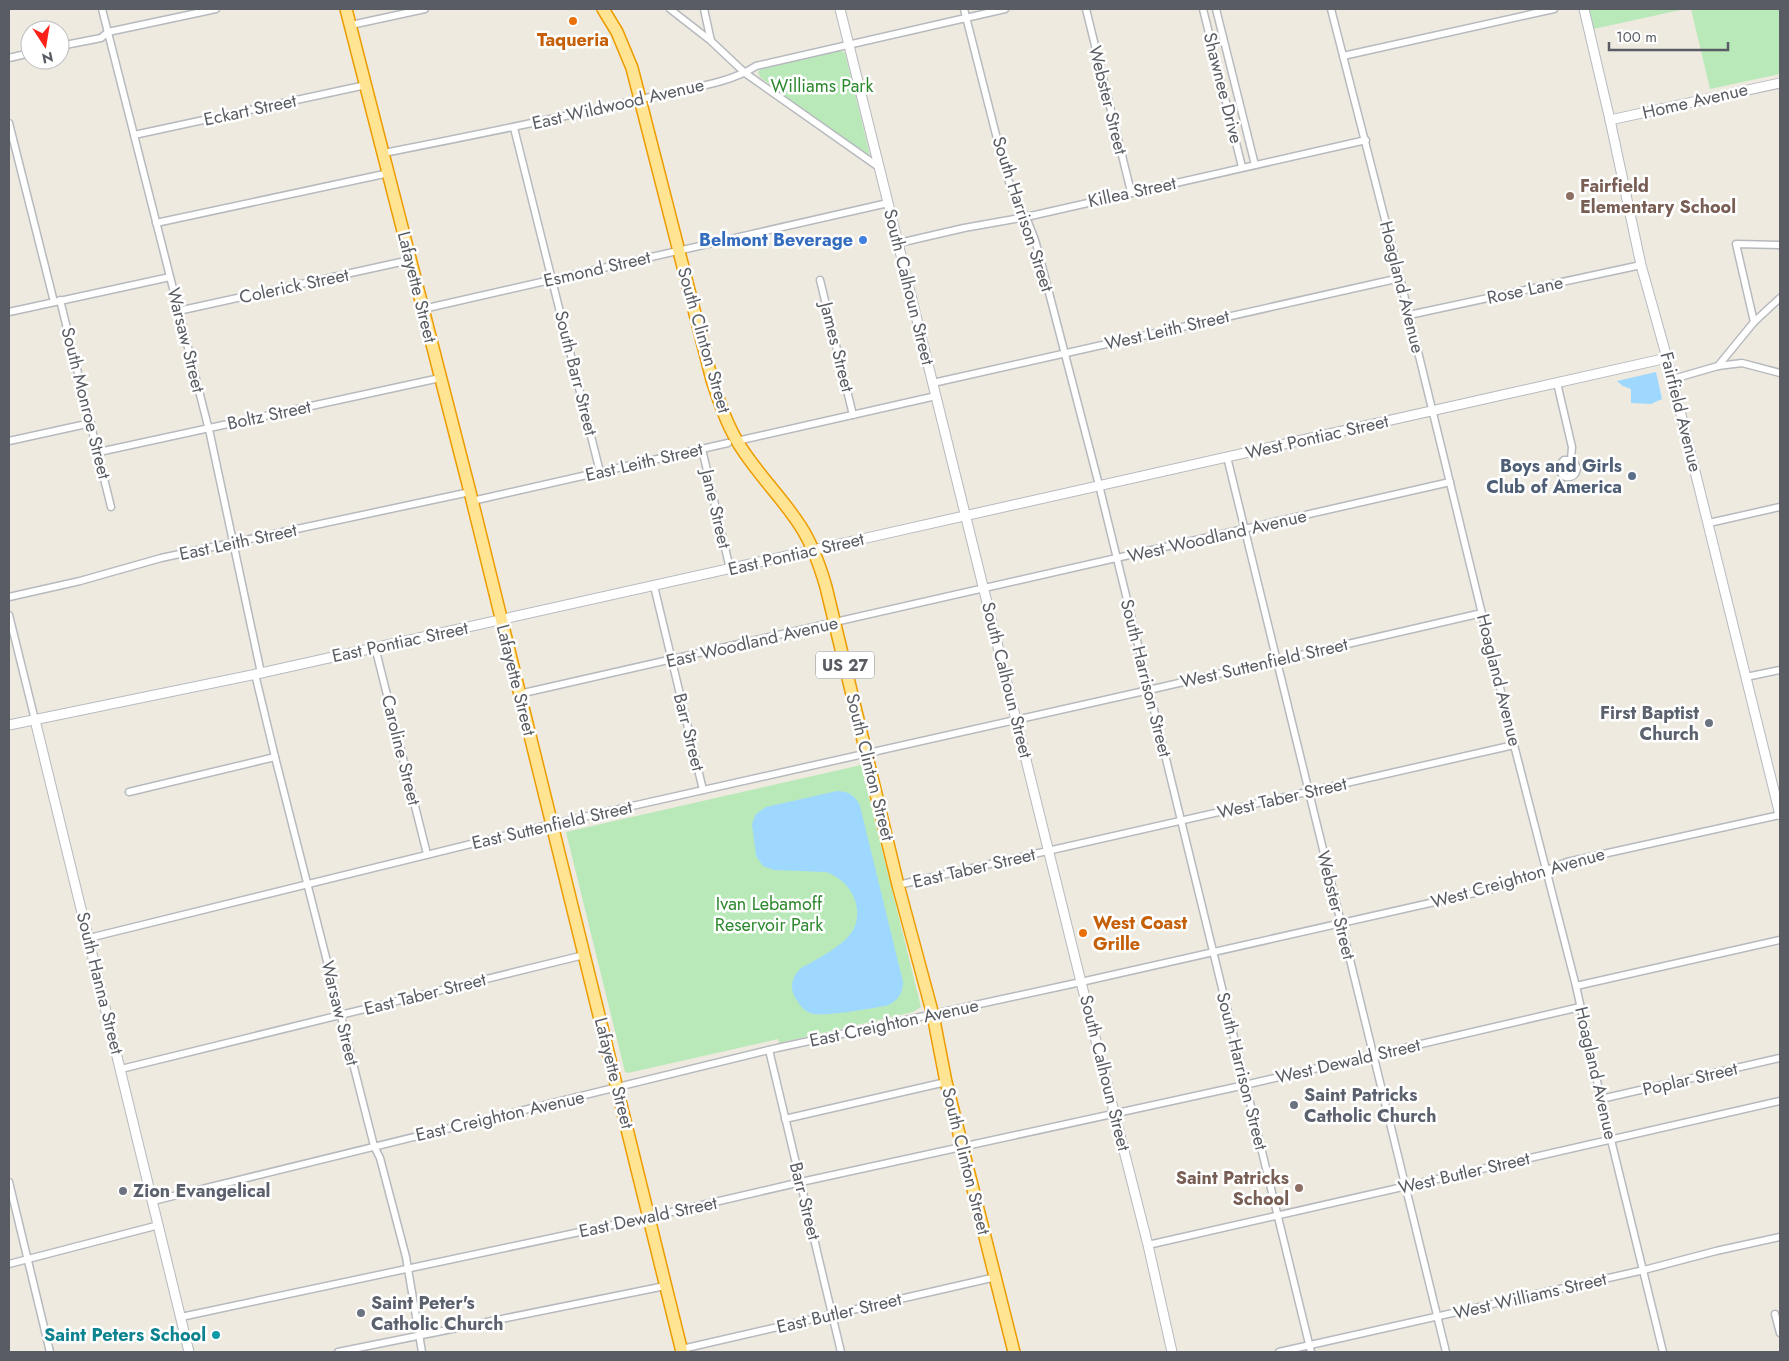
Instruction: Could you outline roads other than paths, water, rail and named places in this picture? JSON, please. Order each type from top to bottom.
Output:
[{"type":"highway","name":"Lafayette Street","points":[[346,9],[352,25],[471,497],[682,1351]]},
{"type":"highway","name":"South Clinton Street","points":[[602,9],[617,32],[626,51],[642,99],[718,398],[732,442],[800,526],[813,550],[826,587],[898,885],[933,1015],[946,1082],[964,1147],[1014,1352]]},
{"type":"street","name":"Warsaw Street","points":[[102,9],[208,428],[233,543],[274,757],[374,1146],[380,1158],[407,1268],[422,1352]]},
{"type":"street","points":[[70,44],[101,38],[108,32],[216,9]]},
{"type":"street","points":[[352,25],[425,9]]},
{"type":"street","points":[[670,9],[711,41],[745,73],[880,168]]},
{"type":"street","points":[[704,9],[711,41]]},
{"type":"street","name":"South Calhoun Street","points":[[840,9],[1148,1245],[1172,1352]]},
{"type":"street","name":"South Harrison Street","points":[[964,9],[1006,174],[1035,240],[1065,353],[1310,1349]]},
{"type":"street","name":"East Wildwood Avenue","points":[[384,153],[514,128],[642,99],[735,77],[756,66],[1005,9]]},
{"type":"street","name":"Webster Street","points":[[1086,9],[1131,192]]},
{"type":"street","name":"Shawnee Drive","points":[[1203,9],[1242,167]]},
{"type":"street","name":"Shawnee Drive","points":[[1216,9],[1255,165]]},
{"type":"street","name":"Hoagland Avenue","points":[[1332,9],[1434,411],[1514,745],[1576,986],[1601,1099],[1663,1352]]},
{"type":"street","points":[[1343,56],[1554,9]]},
{"type":"street","name":"Fairfield Avenue","points":[[1584,9],[1641,265],[1673,379],[1780,815]]},
{"type":"street","points":[[1216,64],[1229,61]]},
{"type":"street","points":[[1222,84],[1234,80]]},
{"type":"street","name":"Home Avenue","points":[[1610,120],[1780,83]]},
{"type":"street","name":"Eckart Street","points":[[134,135],[366,85]]},
{"type":"street","name":"South Monroe Street","points":[[9,124],[91,423],[111,507]]},
{"type":"street","name":"South Barr Street","points":[[514,128],[600,472]]},
{"type":"street","name":"Killea Street","points":[[899,243],[1366,140]]},
{"type":"street","points":[[156,223],[389,173]]},
{"type":"street","name":"Esmond Street","points":[[423,309],[679,249],[888,203]]},
{"type":"street","points":[[1754,322],[1736,244],[1780,245]]},
{"type":"street","name":"Colerick Street","points":[[178,311],[410,260]]},
{"type":"street","name":"Rose Lane","points":[[1410,315],[1641,265]]},
{"type":"street","points":[[9,312],[170,277]]},
{"type":"street","name":"West Leith Street","points":[[933,383],[1400,278]]},
{"type":"street","name":"James Street","points":[[820,280],[854,415]]},
{"type":"street","points":[[1718,366],[1754,322],[1780,298]]},
{"type":"street","name":"West Pontiac Street","points":[[966,515],[1667,358]]},
{"type":"street","points":[[1673,379],[1718,366],[1742,363],[1780,374]]},
{"type":"street","name":"Boltz Street","points":[[98,452],[440,378]]},
{"type":"street","points":[[1557,383],[1572,447],[1571,460]]},
{"type":"street","name":"East Leith Street","points":[[9,597],[89,579],[161,558],[600,472],[936,396]]},
{"type":"street","points":[[9,441],[91,423]]},
{"type":"street","name":"Jane Street","points":[[702,449],[730,569]]},
{"type":"street","name":"Webster Street","points":[[1227,457],[1446,1352]]},
{"type":"street","name":"West Woodland Avenue","points":[[984,589],[1450,482]]},
{"type":"street","points":[[1709,523],[1780,507]]},
{"type":"street","name":"East Pontiac Street","points":[[9,726],[501,620],[966,515]]},
{"type":"street","name":"Barr Street","points":[[654,586],[703,790]]},
{"type":"street","name":"East Woodland Avenue","points":[[519,694],[984,589]]},
{"type":"street","name":"West Suttenfield Street","points":[[1017,719],[1482,613]]},
{"type":"street","name":"South Hanna Street","points":[[9,615],[189,1352]]},
{"type":"street","name":"Caroline Street","points":[[376,647],[427,854]]},
{"type":"street","points":[[1746,678],[1780,670]]},
{"type":"street","name":"East Suttenfield Street","points":[[89,938],[552,824],[1017,719]]},
{"type":"street","name":"West Taber Street","points":[[1049,851],[1514,745]]},
{"type":"street","points":[[129,792],[274,757]]},
{"type":"street","name":"West Creighton Avenue","points":[[1081,982],[1492,889],[1567,862],[1780,815]]},
{"type":"street","name":"East Taber Street","points":[[898,885],[1049,851]]},
{"type":"street","points":[[1576,986],[1780,940]]},
{"type":"street","name":"East Taber Street","points":[[121,1070],[584,955]]},
{"type":"street","name":"East Creighton Avenue","points":[[153,1201],[769,1050],[1081,982]]},
{"type":"street","name":"West Dewald Street","points":[[1115,1113],[1580,1008]]},
{"type":"street","name":"Barr Street","points":[[769,1050],[842,1352]]},
{"type":"street","name":"Poplar Street","points":[[1601,1099],[1780,1058]]},
{"type":"street","points":[[785,1119],[946,1082]]},
{"type":"street","name":"West Butler Street","points":[[1148,1245],[1780,1101]]},
{"type":"street","name":"East Dewald Street","points":[[181,1316],[650,1217],[1115,1113]]},
{"type":"street","points":[[9,1182],[50,1352]]},
{"type":"street","points":[[9,1264],[159,1225]]},
{"type":"street","name":"West Williams Street","points":[[1279,1352],[1310,1349],[1437,1316],[1780,1238]]},
{"type":"street","name":"East Butler Street","points":[[682,1351],[832,1314],[996,1277]]},
{"type":"street","points":[[338,1352],[665,1286]]},
{"type":"street","points":[[1775,1314],[1780,1333]]},
{"type":"water","points":[[1656,372],[1662,399],[1651,404],[1631,403],[1631,389],[1617,381]]},
{"type":"water","points":[[837,791],[851,795],[860,806],[903,986],[899,997],[886,1006],[836,1014],[816,1014],[807,1012],[798,1002],[792,989],[793,979],[801,968],[831,951],[846,939],[857,921],[855,901],[851,891],[844,883],[826,872],[774,870],[763,866],[756,856],[752,824],[756,814],[766,807]]},
{"type":"place","name":"Taqueria","points":[[573,21]]},
{"type":"place","name":"Fairfield Elementary School","points":[[1570,196]]},
{"type":"place","name":"Belmont Beverage","points":[[863,240]]},
{"type":"place","name":"Boys and Girls Club of America","points":[[1632,476]]},
{"type":"place","name":"First Baptist Church","points":[[1709,723]]},
{"type":"place","name":"West Coast Grille","points":[[1083,933]]},
{"type":"place","name":"Saint Patricks Catholic Church","points":[[1294,1105]]},
{"type":"place","name":"Saint Patricks School","points":[[1299,1188]]},
{"type":"place","name":"Zion Evangelical","points":[[123,1191]]},
{"type":"place","name":"Saint Peter's Catholic Church","points":[[361,1313]]},
{"type":"place","name":"Saint Peters School","points":[[216,1335]]},
{"type":"park label","name":"Williams Park","points":[[822,86]]},
{"type":"park label","name":"Ivan Lebamoff Reservoir Park","points":[[769,914]]}]
